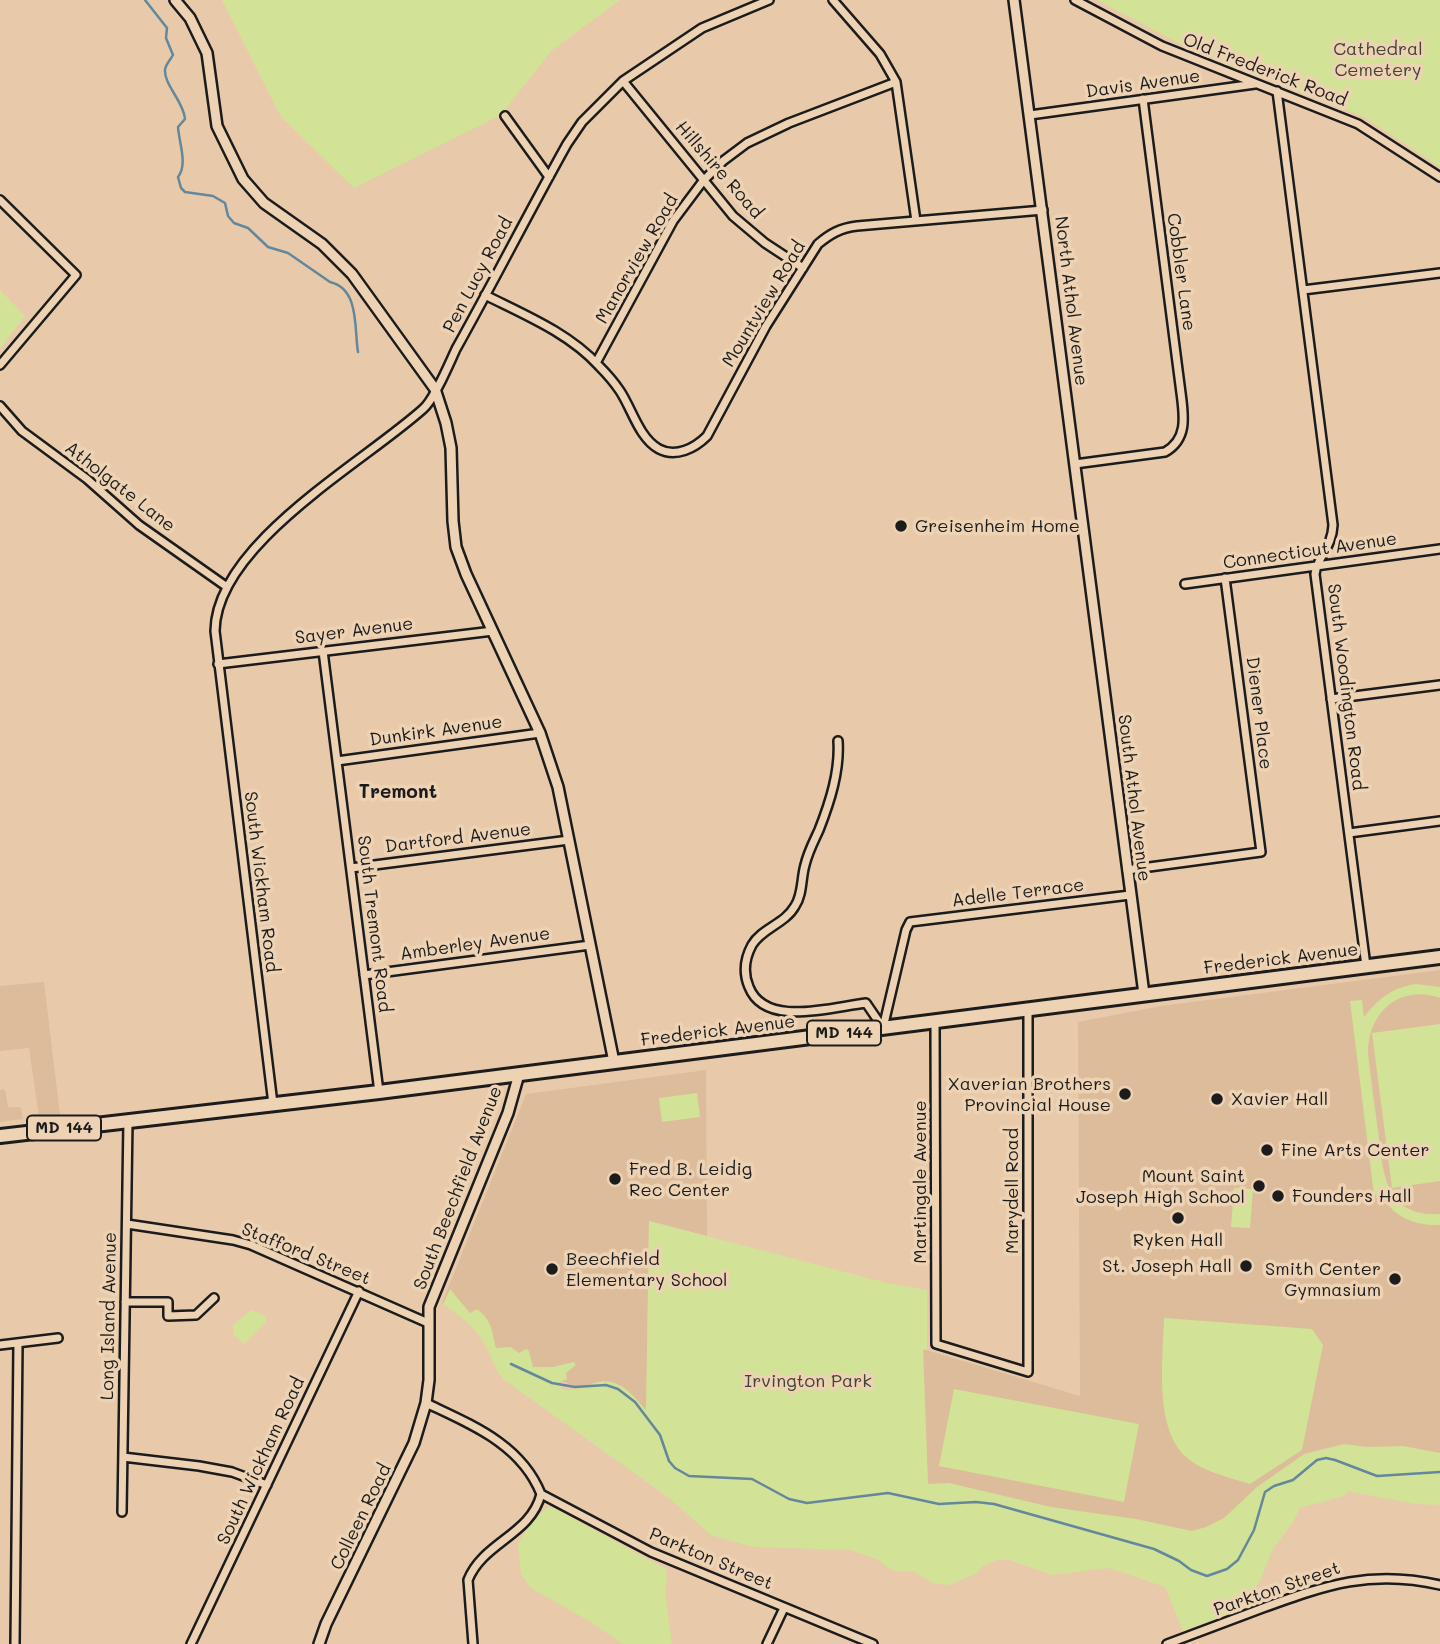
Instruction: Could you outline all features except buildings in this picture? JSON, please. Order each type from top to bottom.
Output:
[{"type":"main road","name":"Frederick Avenue","points":[[0,1136],[379,1092],[1440,957]]},
{"type":"street","points":[[175,0],[190,18],[205,47],[218,126],[243,179],[264,203],[339,259],[435,389],[451,448],[456,547],[466,575],[540,733],[558,787],[614,1062]]},
{"type":"street","name":"Pen Lucy Road","points":[[227,587],[267,535],[290,512],[425,408],[549,177],[582,122],[623,81],[702,28],[769,0]]},
{"type":"street","points":[[833,0],[880,54],[896,82],[916,221]]},
{"type":"street","name":"North Athol Avenue","points":[[1014,0],[1094,606]]},
{"type":"street","name":"Old Frederick Road","points":[[1075,0],[1162,46],[1358,124],[1440,177]]},
{"type":"street","name":"Hillshire Road","points":[[623,81],[733,216],[803,268]]},
{"type":"street","name":"Manorview Road","points":[[596,363],[673,221],[703,181],[723,161],[747,143],[768,132],[896,82]]},
{"type":"street","name":"Davis Avenue","points":[[1030,115],[1259,84]]},
{"type":"street","name":"South Woodington Road","points":[[1277,91],[1333,525],[1330,546],[1315,574],[1366,966]]},
{"type":"street","name":"Cobbler Lane","points":[[1075,464],[1155,455],[1174,447],[1185,420],[1143,99]]},
{"type":"street","points":[[505,117],[549,177]]},
{"type":"street","points":[[0,200],[76,275],[0,365]]},
{"type":"street","name":"Mountview Road","points":[[596,363],[621,393],[643,433],[656,448],[672,452],[689,450],[699,445],[707,436],[766,326],[818,244],[837,230],[1043,210]]},
{"type":"street","points":[[1303,290],[1440,272]]},
{"type":"street","points":[[485,295],[562,335],[596,363]]},
{"type":"street","name":"Atholgate Lane","points":[[0,406],[22,431],[87,479],[139,525],[227,587]]},
{"type":"street","name":"Connecticut Avenue","points":[[1185,584],[1440,549]]},
{"type":"street","name":"Diener Place","points":[[1127,870],[1261,852],[1225,579]]},
{"type":"street","name":"South Wickham Road","points":[[227,587],[215,618],[218,664],[273,1104]]},
{"type":"street","name":"South Athol Avenue","points":[[1094,606],[1144,994]]},
{"type":"street","name":"Sayer Avenue","points":[[218,664],[493,631]]},
{"type":"street","name":"South Tremont Road","points":[[323,651],[379,1092]]},
{"type":"street","points":[[1332,699],[1440,685]]},
{"type":"street","name":"Dunkirk Avenue","points":[[337,761],[540,733]]},
{"type":"street","points":[[838,741],[837,770],[826,811],[805,864],[800,895],[790,914],[756,939],[747,957],[745,976],[753,995],[769,1009],[792,1012],[866,1003],[883,1028]]},
{"type":"street","points":[[1349,833],[1440,821]]},
{"type":"street","name":"Dartford Avenue","points":[[351,868],[569,840]]},
{"type":"street","name":"Adelle Terrace","points":[[883,1028],[905,930],[910,922],[1130,895]]},
{"type":"street","name":"Amberley Avenue","points":[[365,975],[590,945]]},
{"type":"street","name":"Marydell Road","points":[[936,1344],[1028,1372],[1028,1009]]},
{"type":"street","name":"Martingale Avenue","points":[[935,1021],[936,1344]]},
{"type":"street","name":"South Beechfield Avenue","points":[[426,1403],[429,1380],[429,1307],[508,1113],[519,1074]]},
{"type":"street","name":"Long Island Avenue","points":[[122,1511],[128,1121]]},
{"type":"street","name":"Stafford Street","points":[[127,1224],[251,1245],[428,1323]]},
{"type":"street","name":"South Wickham Road","points":[[191,1644],[359,1291]]},
{"type":"street","points":[[125,1302],[168,1302],[168,1317],[196,1315],[214,1298]]},
{"type":"street","points":[[0,1345],[58,1338]]},
{"type":"street","points":[[15,1644],[18,1343]]},
{"type":"street","points":[[426,1403],[481,1429],[510,1449],[535,1478],[541,1494],[533,1515],[494,1548],[471,1573],[468,1580],[473,1644]]},
{"type":"street","name":"Colleen Road","points":[[319,1644],[326,1624],[414,1443],[426,1403]]},
{"type":"street","points":[[123,1457],[221,1470],[267,1485]]},
{"type":"street","name":"Parkton Street","points":[[541,1494],[651,1552],[873,1644]]},
{"type":"street","name":"Parkton Street","points":[[1167,1644],[1312,1590],[1347,1580],[1388,1577],[1440,1585]]},
{"type":"street","points":[[767,1644],[784,1608]]},
{"type":"shaded area","name":"Mount Saint Joseph High School","points":[[1440,970],[1440,1470],[1343,1449],[1203,1539],[928,1490],[923,1349],[1080,1396],[1078,1022],[1161,1006]]},
{"type":"shaded area","points":[[44,982],[60,1115],[39,1118],[29,1048],[0,1051],[0,986]]},
{"type":"shaded area","name":"Beechfield Elementary School","points":[[706,1070],[707,1236],[649,1221],[646,1433],[611,1400],[493,1354],[475,1321],[442,1303],[526,1094]]},
{"type":"shaded area","points":[[5,1089],[8,1107],[21,1107],[23,1119],[0,1122],[0,1090]]},
{"type":"green space","points":[[222,0],[620,0],[551,51],[501,115],[354,188],[281,117]]},
{"type":"green space","name":"Cathedral Cemetery","points":[[1097,0],[1440,0],[1440,167],[1364,117],[1190,49]]},
{"type":"green space","points":[[0,290],[25,316],[0,349]]},
{"type":"green space","points":[[1416,984],[1440,987],[1440,998],[1412,995],[1389,1005],[1374,1025],[1369,1038],[1368,1053],[1382,1161],[1390,1189],[1397,1200],[1407,1208],[1421,1213],[1440,1214],[1440,1225],[1413,1222],[1392,1209],[1380,1194],[1374,1195],[1350,1001],[1362,1000],[1364,1017],[1386,995]]},
{"type":"green space","points":[[1440,1024],[1440,1181],[1392,1188],[1372,1033]]},
{"type":"green space","points":[[697,1093],[700,1117],[662,1122],[659,1098]]},
{"type":"green space","points":[[1234,1188],[1253,1189],[1250,1228],[1231,1227]]},
{"type":"green space","name":"Irvington Park","points":[[649,1221],[887,1283],[927,1290],[927,1350],[923,1350],[928,1484],[949,1483],[1051,1507],[1136,1519],[1192,1531],[1224,1518],[1257,1487],[1304,1454],[1344,1444],[1367,1447],[1403,1446],[1440,1453],[1440,1505],[1415,1504],[1348,1491],[1344,1496],[1299,1509],[1274,1548],[1260,1581],[1250,1592],[1248,1607],[1183,1631],[1165,1587],[1108,1568],[1052,1575],[1010,1560],[997,1560],[983,1566],[975,1574],[949,1585],[933,1583],[913,1571],[891,1570],[878,1560],[850,1550],[753,1547],[711,1535],[669,1498],[503,1379],[478,1334],[443,1304],[450,1289],[470,1313],[477,1309],[486,1317],[496,1348],[511,1347],[519,1353],[526,1349],[533,1367],[553,1367],[574,1362],[576,1365],[566,1373],[567,1379],[560,1382],[562,1389],[575,1389],[603,1381],[618,1384],[646,1410]]},
{"type":"green space","points":[[251,1310],[266,1316],[266,1322],[244,1344],[233,1334],[233,1325]]},
{"type":"green space","points":[[1164,1318],[1312,1329],[1323,1345],[1302,1450],[1250,1484],[1208,1470],[1185,1456],[1168,1428],[1164,1410]]},
{"type":"green space","points":[[954,1389],[1139,1424],[1124,1502],[939,1466]]},
{"type":"green space","points":[[552,1507],[666,1569],[665,1593],[672,1644],[623,1644],[531,1588],[521,1574],[518,1544],[530,1524],[547,1508]]},
{"type":"waterway","points":[[145,0],[167,28],[166,38],[173,55],[165,70],[185,119],[178,127],[183,160],[178,177],[181,188],[185,192],[213,196],[225,203],[228,216],[234,223],[248,228],[268,247],[288,253],[340,286],[351,301],[354,311],[358,352]]},
{"type":"waterway","points":[[511,1364],[552,1383],[575,1387],[606,1385],[618,1389],[635,1402],[660,1435],[669,1461],[689,1476],[752,1479],[789,1499],[807,1503],[888,1493],[939,1504],[994,1504],[1154,1549],[1207,1576],[1227,1569],[1238,1560],[1254,1530],[1265,1492],[1293,1480],[1317,1460],[1335,1460],[1377,1476],[1440,1472]]},
{"type":"place","name":"Greisenheim Home","points":[[901,526]]},
{"type":"place","name":"Xaverian Brothers Provincial House","points":[[1125,1094]]},
{"type":"place","name":"Xavier Hall","points":[[1217,1099]]},
{"type":"place","name":"Fine Arts Center","points":[[1267,1150]]},
{"type":"place","name":"Fred B. Leidig Rec Center","points":[[615,1179]]},
{"type":"place","name":"Mount Saint Joseph High School","points":[[1259,1186]]},
{"type":"place","name":"Founders Hall","points":[[1278,1196]]},
{"type":"place","name":"Ryken Hall","points":[[1178,1218]]},
{"type":"place","name":"St. Joseph Hall","points":[[1246,1266]]},
{"type":"place","name":"Beechfield Elementary School","points":[[552,1269]]},
{"type":"place","name":"Smith Center Gymnasium","points":[[1395,1279]]},
{"type":"district","name":"Tremont","points":[[398,792]]}]
